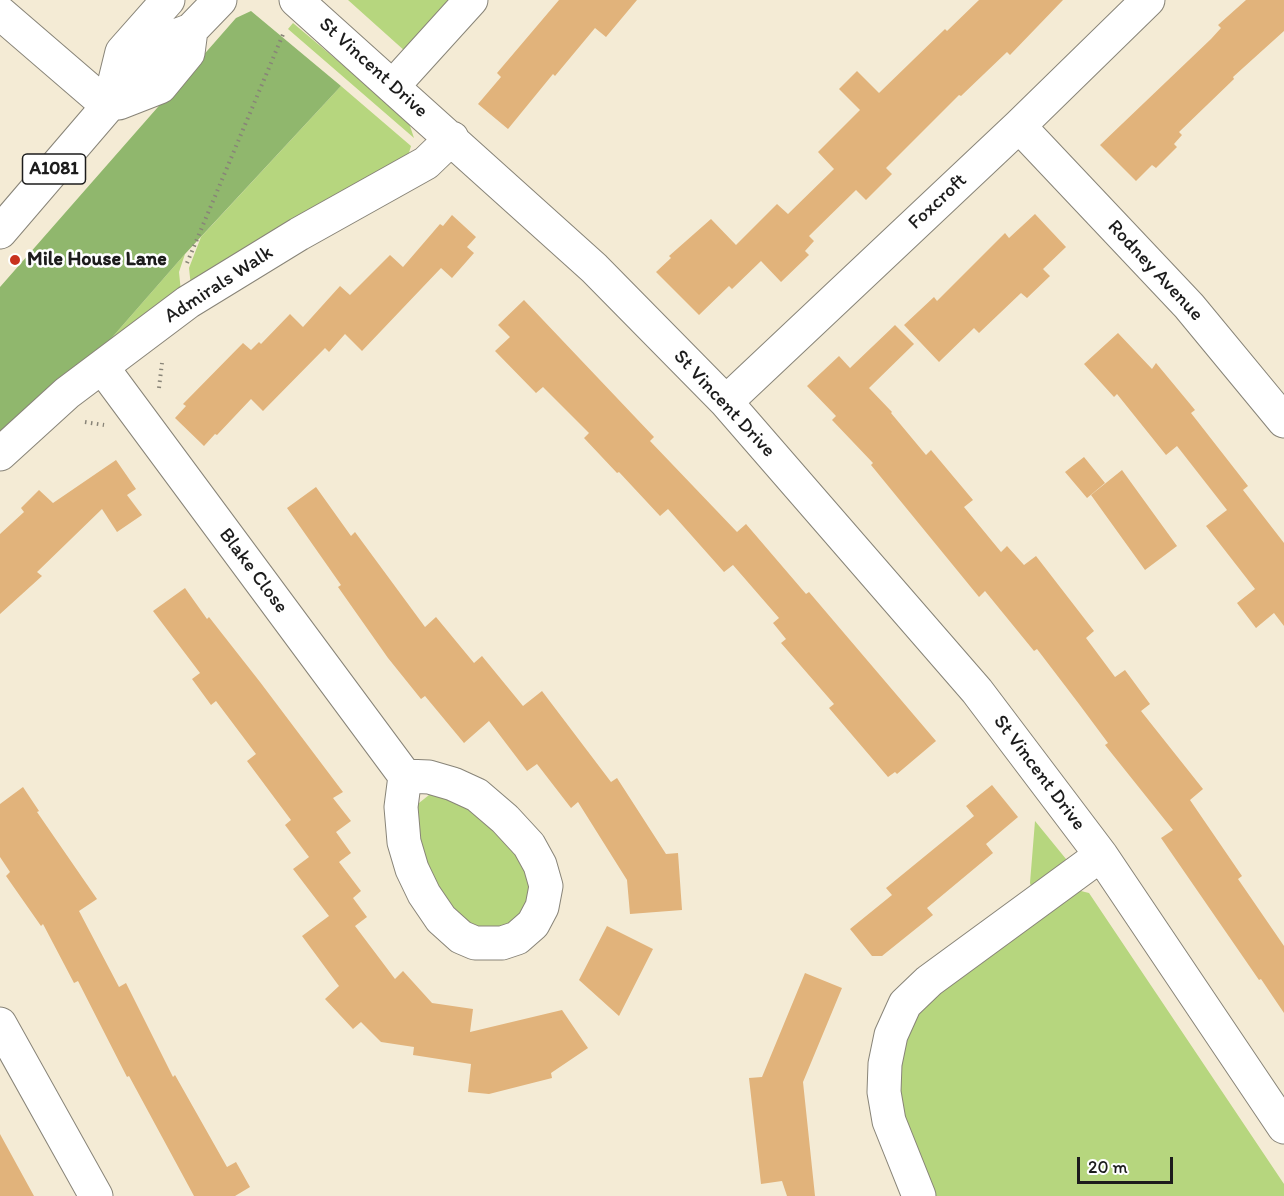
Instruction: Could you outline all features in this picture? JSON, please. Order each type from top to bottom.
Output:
[{"type":"street","name":"A1081","points":[[0,232],[108,106],[122,52],[168,0]]},
{"type":"street","name":"A1081","points":[[108,106],[160,87],[188,53],[192,30],[220,0]]},
{"type":"street","points":[[393,86],[471,0]]},
{"type":"street","name":"Foxcroft","points":[[726,402],[1019,126],[1148,0]]},
{"type":"street","name":"St Vincent Drive","points":[[297,1],[594,268],[726,402],[977,691],[1101,855],[1284,1127]]},
{"type":"street","points":[[0,13],[108,106]]},
{"type":"street","name":"Rodney Avenue","points":[[1019,126],[1189,306],[1284,421]]},
{"type":"street","name":"Admirals Walk","points":[[0,454],[67,393],[188,302],[299,234],[426,163],[452,138]]},
{"type":"street","name":"Blake Close","points":[[102,367],[405,776]]},
{"type":"street","points":[[405,776],[429,777],[453,784],[477,795],[530,845],[540,865],[546,886],[542,907],[533,924],[517,938],[502,943],[475,943],[461,937],[441,920],[424,894],[412,869],[404,842],[401,807],[405,776]]},
{"type":"street","points":[[919,1196],[889,1121],[884,1092],[885,1064],[891,1035],[906,1004],[929,981],[1101,855]]},
{"type":"street","points":[[0,1024],[96,1196]]},
{"type":"path","points":[[188,302],[184,272],[297,1]]},
{"type":"path","points":[[159,392],[162,361]]},
{"type":"path","points":[[75,421],[109,425]]},
{"type":"green space","points":[[348,0],[459,0],[406,52]]},
{"type":"green space","points":[[251,11],[341,86],[185,254],[95,357],[0,436],[0,287],[236,18]]},
{"type":"green space","points":[[293,23],[408,120],[414,138],[288,29]]},
{"type":"green space","points":[[341,86],[411,146],[408,156],[191,287],[189,268],[201,237]]},
{"type":"green space","points":[[185,254],[179,272],[181,292],[95,357]]},
{"type":"green space","points":[[429,795],[440,795],[456,800],[501,832],[534,884],[518,924],[478,931],[449,910],[420,854],[414,811],[419,803]]},
{"type":"green space","points":[[1035,821],[1066,859],[1065,866],[1033,892],[1030,883]]},
{"type":"green space","points":[[1077,890],[1089,893],[1284,1184],[1284,1196],[932,1196],[907,1142],[896,1078],[902,1042],[924,1005]]},
{"type":"building","points":[[559,0],[637,0],[606,37],[595,28],[555,76],[553,74],[508,129],[478,104],[501,77],[497,73]]},
{"type":"building","points":[[979,0],[1063,0],[1010,55],[1007,52],[961,96],[959,95],[886,168],[892,174],[866,200],[856,190],[809,236],[814,241],[805,251],[809,255],[781,282],[761,261],[732,289],[729,286],[699,315],[656,272],[671,258],[669,256],[711,219],[736,245],[777,204],[788,214],[834,169],[818,152],[860,110],[839,89],[857,71],[879,93],[945,29],[947,31]]},
{"type":"building","points":[[1246,0],[1284,0],[1284,31],[1233,77],[1234,79],[1179,132],[1182,135],[1174,144],[1177,147],[1156,168],[1152,165],[1136,181],[1100,145],[1211,39],[1221,28],[1218,25]]},
{"type":"building","points":[[1035,214],[1066,247],[1043,269],[1050,276],[1027,298],[1021,293],[979,333],[974,328],[939,362],[904,325],[934,297],[937,301],[1005,233],[1009,238]]},
{"type":"building","points":[[452,215],[476,237],[467,247],[474,253],[452,278],[441,268],[362,351],[345,334],[329,352],[325,348],[263,411],[251,399],[204,446],[175,418],[186,406],[183,404],[243,343],[251,350],[259,342],[261,344],[290,314],[303,327],[340,286],[350,295],[390,255],[403,267],[440,224],[443,226]]},
{"type":"building","points":[[524,300],[654,437],[650,441],[737,532],[746,524],[806,594],[809,592],[936,741],[897,774],[895,772],[888,777],[829,708],[834,704],[781,643],[786,639],[773,623],[779,618],[733,565],[724,572],[668,509],[660,516],[584,438],[589,433],[543,387],[536,393],[495,351],[510,337],[498,325]]},
{"type":"building","points":[[895,325],[914,344],[869,388],[892,412],[926,455],[931,450],[973,500],[964,507],[1001,552],[1007,546],[1024,565],[1036,556],[1094,631],[1086,638],[1115,677],[1125,670],[1150,704],[1141,711],[1203,789],[1190,800],[1242,876],[1238,879],[1284,946],[1284,1013],[1161,838],[1173,830],[1105,745],[1108,743],[1079,704],[1037,649],[1034,651],[985,591],[979,597],[871,465],[873,463],[832,420],[836,416],[807,386],[839,356],[850,368]]},
{"type":"building","points":[[1118,333],[1152,369],[1156,363],[1195,410],[1191,413],[1248,486],[1243,490],[1284,543],[1284,626],[1274,613],[1256,628],[1237,603],[1255,589],[1206,526],[1227,510],[1177,446],[1166,455],[1117,394],[1114,397],[1084,364]]},
{"type":"building","points":[[1084,457],[1105,483],[1087,498],[1065,472]]},
{"type":"building","points":[[116,460],[136,489],[127,495],[142,515],[117,532],[102,509],[37,572],[42,576],[0,614],[0,534],[24,512],[21,508],[39,490],[53,503]]},
{"type":"building","points":[[1122,470],[1177,546],[1145,570],[1091,495]]},
{"type":"building","points":[[316,487],[351,536],[355,532],[425,627],[436,617],[474,663],[482,656],[523,706],[542,691],[611,782],[617,778],[666,854],[678,853],[682,910],[630,914],[627,880],[578,802],[571,808],[537,764],[527,771],[489,721],[464,743],[425,696],[421,699],[388,658],[338,587],[341,585],[287,508]]},
{"type":"building","points":[[185,588],[343,792],[333,798],[351,821],[336,832],[351,853],[339,862],[361,891],[353,898],[367,917],[355,926],[395,979],[403,971],[432,1003],[473,1009],[470,1032],[562,1010],[588,1048],[551,1073],[552,1078],[489,1094],[468,1092],[471,1064],[413,1055],[414,1047],[381,1042],[361,1022],[353,1029],[325,999],[339,986],[302,936],[329,916],[293,869],[309,857],[285,825],[291,820],[247,761],[256,754],[216,701],[211,705],[192,679],[200,673],[153,611]]},
{"type":"building","points":[[992,785],[1018,817],[986,844],[993,853],[927,908],[933,915],[882,956],[872,956],[850,929],[892,895],[886,888],[974,816],[966,806]]},
{"type":"building","points":[[23,787],[39,811],[37,812],[97,899],[79,911],[119,987],[126,983],[173,1077],[175,1075],[227,1167],[236,1162],[250,1187],[235,1196],[194,1196],[129,1076],[127,1077],[78,981],[74,983],[43,924],[41,926],[6,876],[10,872],[0,857],[0,804]]},
{"type":"building","points":[[607,926],[653,949],[619,1016],[579,980]]},
{"type":"building","points":[[805,973],[842,988],[803,1082],[815,1196],[787,1196],[782,1181],[761,1184],[749,1078],[762,1077]]},
{"type":"building","points":[[0,1134],[34,1196],[0,1196]]},
{"type":"place","name":"Mile House Lane","points":[[15,260]]}]
